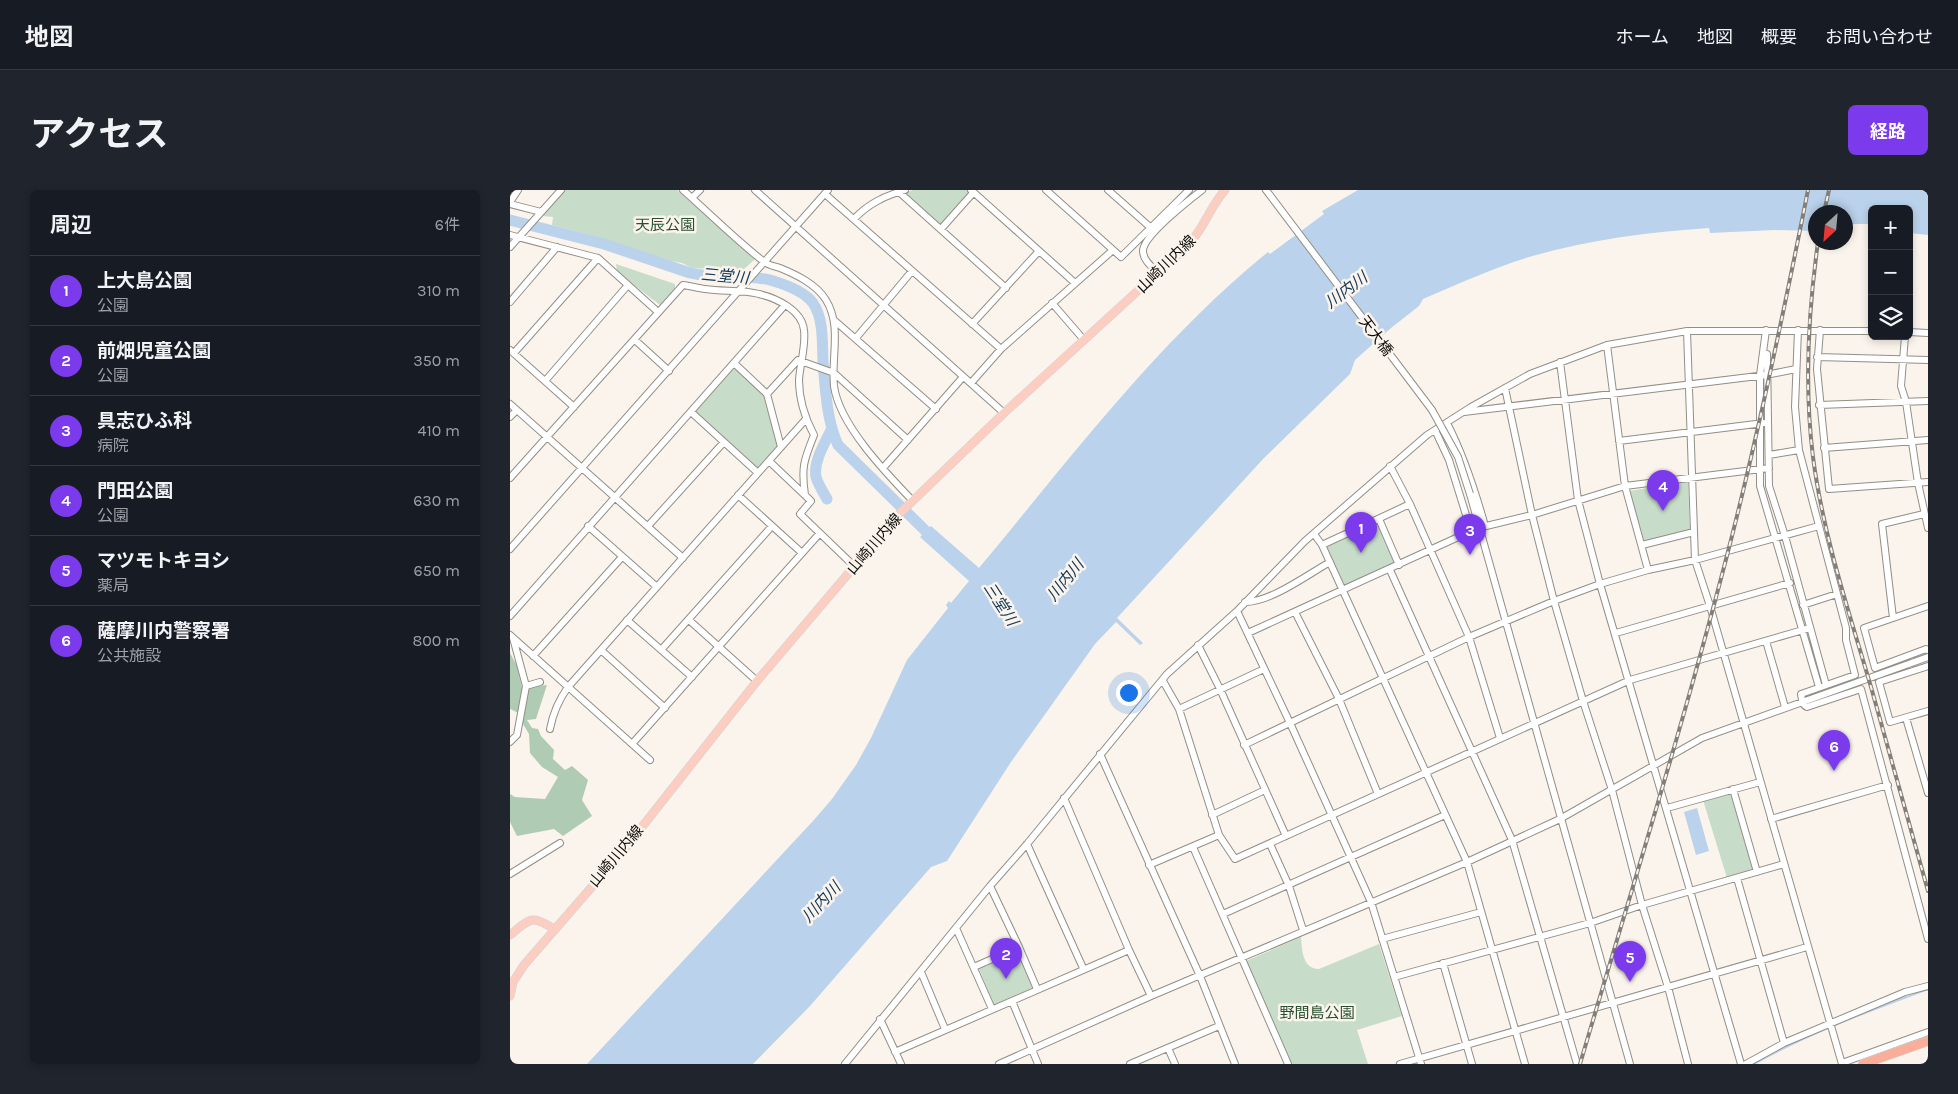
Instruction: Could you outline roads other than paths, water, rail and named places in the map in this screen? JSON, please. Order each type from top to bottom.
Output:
[{"type":"highway","points":[[1863,1064],[1928,1041]]},
{"type":"main road","name":"山崎川内線","points":[[510,996],[519,972],[623,851],[758,681],[898,515],[1004,413],[1194,238],[1212,207],[1225,190]]},
{"type":"main road","points":[[510,935],[534,919],[554,929]]},
{"type":"street","points":[[518,190],[510,203],[540,213]]},
{"type":"street","points":[[510,247],[561,190]]},
{"type":"street","points":[[683,190],[763,264],[800,278],[816,287],[825,298],[835,321],[832,372],[837,400],[842,414],[883,468],[912,500]]},
{"type":"street","points":[[692,198],[700,190]]},
{"type":"street","points":[[754,190],[1004,413]]},
{"type":"street","points":[[1046,190],[1121,257],[1189,190]]},
{"type":"street","points":[[1158,273],[1143,253],[1144,245],[1187,201],[1202,190]]},
{"type":"street","name":"天大橋","points":[[1266,190],[1432,410],[1458,457],[1482,527]]},
{"type":"street","points":[[854,220],[860,213],[878,200],[902,191],[941,230],[1006,288]]},
{"type":"street","points":[[941,230],[972,191],[1075,283]]},
{"type":"street","points":[[1113,191],[1150,227]]},
{"type":"street","points":[[510,549],[827,192],[854,220],[1001,350]]},
{"type":"street","points":[[510,235],[520,236],[557,248],[598,258],[658,312]]},
{"type":"street","points":[[510,302],[557,248]]},
{"type":"street","points":[[971,383],[1001,350],[1113,250]]},
{"type":"street","points":[[972,324],[1039,251]]},
{"type":"street","points":[[574,407],[512,352],[598,258]]},
{"type":"street","points":[[856,338],[912,272]]},
{"type":"street","points":[[545,381],[628,285]]},
{"type":"street","points":[[510,478],[683,285],[706,290],[740,289],[768,296],[799,316],[804,328],[800,394],[806,419],[814,435],[803,461],[802,470],[805,495]]},
{"type":"street","points":[[1052,303],[1084,340]]},
{"type":"street","points":[[510,616],[588,526],[786,306]]},
{"type":"street","points":[[835,321],[936,409]]},
{"type":"street","points":[[1766,330],[1768,341],[1763,375],[1760,424],[1760,486],[1802,630],[1823,686]]},
{"type":"street","points":[[1798,330],[1795,408],[1799,450],[1846,628],[1846,640],[1855,675],[1800,694],[1804,706],[1807,707],[1861,689],[1928,939]]},
{"type":"street","points":[[1820,330],[1817,357],[1829,489],[1928,482]]},
{"type":"street","points":[[845,1064],[990,886],[1168,674],[1237,611],[1314,534],[1390,466],[1435,430],[1530,374],[1606,345],[1688,331],[1868,331]]},
{"type":"street","points":[[1688,331],[1688,384],[1695,560],[1710,606],[1842,1064],[1928,1032]]},
{"type":"street","points":[[1913,332],[1928,333]]},
{"type":"street","points":[[635,340],[669,371]]},
{"type":"street","points":[[1904,340],[1901,386],[1906,402],[1918,483],[1928,528]]},
{"type":"street","points":[[1606,345],[1625,486],[1648,570]]},
{"type":"street","points":[[1817,357],[1928,360]]},
{"type":"street","points":[[767,394],[798,360],[832,372],[908,440]]},
{"type":"street","points":[[1560,362],[1578,500],[1600,584],[1630,680],[1741,1064]]},
{"type":"street","points":[[734,363],[767,394],[781,447]]},
{"type":"street","points":[[1463,412],[1763,375],[1796,369]]},
{"type":"street","points":[[1763,375],[1769,422],[1770,486],[1810,628],[1823,686]]},
{"type":"street","points":[[883,468],[963,377]]},
{"type":"street","points":[[1505,388],[1532,515],[1554,601],[1582,702],[1612,790],[1642,905],[1668,987],[1688,1064]]},
{"type":"street","points":[[1820,405],[1928,401]]},
{"type":"street","points":[[510,404],[682,558]]},
{"type":"street","points":[[510,417],[517,410]]},
{"type":"street","points":[[691,412],[758,473]]},
{"type":"street","points":[[550,730],[553,713],[558,701],[568,687],[806,419]]},
{"type":"street","points":[[1447,422],[1472,479],[1504,622],[1630,1064]]},
{"type":"street","points":[[1619,441],[1769,422]]},
{"type":"street","points":[[1435,430],[1449,460],[1472,532]]},
{"type":"street","points":[[1824,448],[1928,440]]},
{"type":"street","points":[[648,526],[724,442]]},
{"type":"street","points":[[1769,455],[1799,450]]},
{"type":"street","points":[[769,461],[810,500],[800,514],[854,566]]},
{"type":"street","points":[[1390,466],[1410,504],[1429,551],[1469,637],[1500,738]]},
{"type":"street","points":[[1248,634],[1482,527],[1532,515],[1625,486],[1769,468]]},
{"type":"street","points":[[738,495],[802,553]]},
{"type":"street","points":[[1322,545],[1410,504]]},
{"type":"street","points":[[1892,618],[1882,524],[1924,514]]},
{"type":"street","points":[[1378,519],[1400,565]]},
{"type":"street","points":[[588,526],[657,587]]},
{"type":"street","points":[[662,650],[772,526]]},
{"type":"street","points":[[1244,745],[1469,637],[1554,601],[1600,584],[1648,570],[1695,560],[1818,526]]},
{"type":"street","points":[[1642,545],[1694,532]]},
{"type":"street","points":[[632,744],[820,533]]},
{"type":"street","points":[[1314,534],[1322,545],[1384,678],[1424,772],[1466,862],[1525,1064]]},
{"type":"street","points":[[534,656],[622,557]]},
{"type":"street","points":[[1245,602],[1254,602],[1278,591],[1330,562]]},
{"type":"street","points":[[1390,570],[1512,840],[1577,1064]]},
{"type":"street","points":[[1616,633],[1797,581]]},
{"type":"street","points":[[1803,605],[1837,594]]},
{"type":"street","points":[[1928,606],[1864,628],[1875,668],[1926,649],[1928,650]]},
{"type":"street","points":[[1237,611],[1371,902],[1420,1061]]},
{"type":"street","points":[[1295,612],[1340,699],[1378,794]]},
{"type":"street","points":[[627,620],[692,677]]},
{"type":"street","points":[[689,620],[758,681]]},
{"type":"street","points":[[1163,681],[1179,709],[1219,835],[1235,859],[1630,680],[1810,628]]},
{"type":"street","points":[[511,636],[650,760]]},
{"type":"street","points":[[510,742],[517,735],[526,686],[511,636]]},
{"type":"street","points":[[1766,641],[1785,707]]},
{"type":"street","points":[[1198,645],[1286,836]]},
{"type":"street","points":[[601,650],[665,708]]},
{"type":"street","points":[[1000,1064],[1151,996],[1466,862],[1560,819],[1702,738],[1928,657]]},
{"type":"street","points":[[1928,666],[1879,682],[1890,722],[1928,711]]},
{"type":"street","points":[[1179,709],[1264,669]]},
{"type":"street","points":[[526,686],[540,682]]},
{"type":"street","points":[[1906,718],[1925,772],[1928,793]]},
{"type":"street","points":[[1100,754],[1200,976],[1235,1064]]},
{"type":"street","points":[[1667,808],[1760,782]]},
{"type":"street","points":[[1771,819],[1888,785]]},
{"type":"street","points":[[1733,789],[1757,872]]},
{"type":"street","points":[[1212,815],[1265,790]]},
{"type":"street","points":[[1064,798],[1129,950],[1151,996]]},
{"type":"street","points":[[1223,914],[1445,815]]},
{"type":"street","points":[[1149,865],[1219,835]]},
{"type":"street","points":[[510,874],[560,843]]},
{"type":"street","points":[[1027,844],[1083,968]]},
{"type":"street","points":[[1270,844],[1289,886],[1303,930]]},
{"type":"street","points":[[1193,847],[1288,1064]]},
{"type":"street","points":[[1394,978],[1590,923],[1642,905],[1784,864]]},
{"type":"street","points":[[1737,878],[1784,1043]]},
{"type":"street","points":[[990,886],[1019,947],[1036,989]]},
{"type":"street","points":[[1382,939],[1481,912]]},
{"type":"street","points":[[956,928],[992,1009]]},
{"type":"street","points":[[974,967],[1019,947]]},
{"type":"street","points":[[1400,1064],[1420,1061],[1467,1044],[1807,947]]},
{"type":"street","points":[[896,1052],[1083,968],[1129,950]]},
{"type":"street","points":[[1443,963],[1472,1064]]},
{"type":"street","points":[[921,972],[945,1029]]},
{"type":"street","points":[[1746,1064],[1784,1043],[1830,1026],[1905,992],[1928,986]]},
{"type":"street","points":[[1012,1001],[1038,1064]]},
{"type":"street","points":[[880,1019],[901,1064]]},
{"type":"street","points":[[1130,1064],[1219,1026]]},
{"type":"street","points":[[1168,1048],[1175,1064]]},
{"type":"water","name":"川内川","points":[[1358,190],[1928,190],[1928,235],[1913,233],[1913,205],[1868,205],[1868,224],[1853,224],[1853,205],[1808,205],[1808,231],[1774,230],[1710,233],[1709,228],[1641,234],[1596,241],[1516,261],[1423,299],[1419,306],[1355,360],[1350,374],[1264,458],[1117,618],[1143,643],[1140,645],[1116,622],[1095,644],[1011,762],[947,861],[931,867],[810,1006],[753,1064],[587,1064],[813,821],[832,799],[856,765],[871,738],[907,660],[948,608],[946,605],[949,601],[951,603],[969,581],[920,537],[931,526],[979,568],[1116,403],[1189,324],[1227,287],[1268,252],[1270,254],[1324,214],[1322,211]]},
{"type":"water","points":[[1697,808],[1709,851],[1696,855],[1684,812]]},
{"type":"waterway","name":"三堂川","points":[[510,220],[604,244],[690,273],[710,276],[760,278],[787,286],[804,295],[813,303],[820,319],[827,401],[832,428],[838,445],[937,542]]},
{"type":"waterway","name":"三堂川","points":[[827,499],[816,477],[816,465],[831,430]]},
{"type":"waterway","points":[[1754,1064],[1818,1032],[1928,989]]},
{"type":"railway","points":[[1580,1064],[1678,734],[1715,602],[1753,450],[1808,190]]},
{"type":"railway","points":[[1826,205],[1829,190]]},
{"type":"railway","points":[[1817,250],[1808,350],[1810,430],[1817,486],[1830,544],[1928,891]]},
{"type":"place","name":"門田公園","points":[[1663,511]]},
{"type":"place","name":"上大島公園","points":[[1361,553]]},
{"type":"place","name":"具志ひふ科","points":[[1470,555]]},
{"type":"place","name":"薩摩川内警察署","points":[[1834,771]]},
{"type":"place","name":"前畑児童公園","points":[[1006,979]]},
{"type":"place","name":"マツモトキヨシ","points":[[1630,982]]},
{"type":"park label","name":"天辰公園","points":[[665,225]]},
{"type":"park label","name":"野間島公園","points":[[1317,1013]]}]
